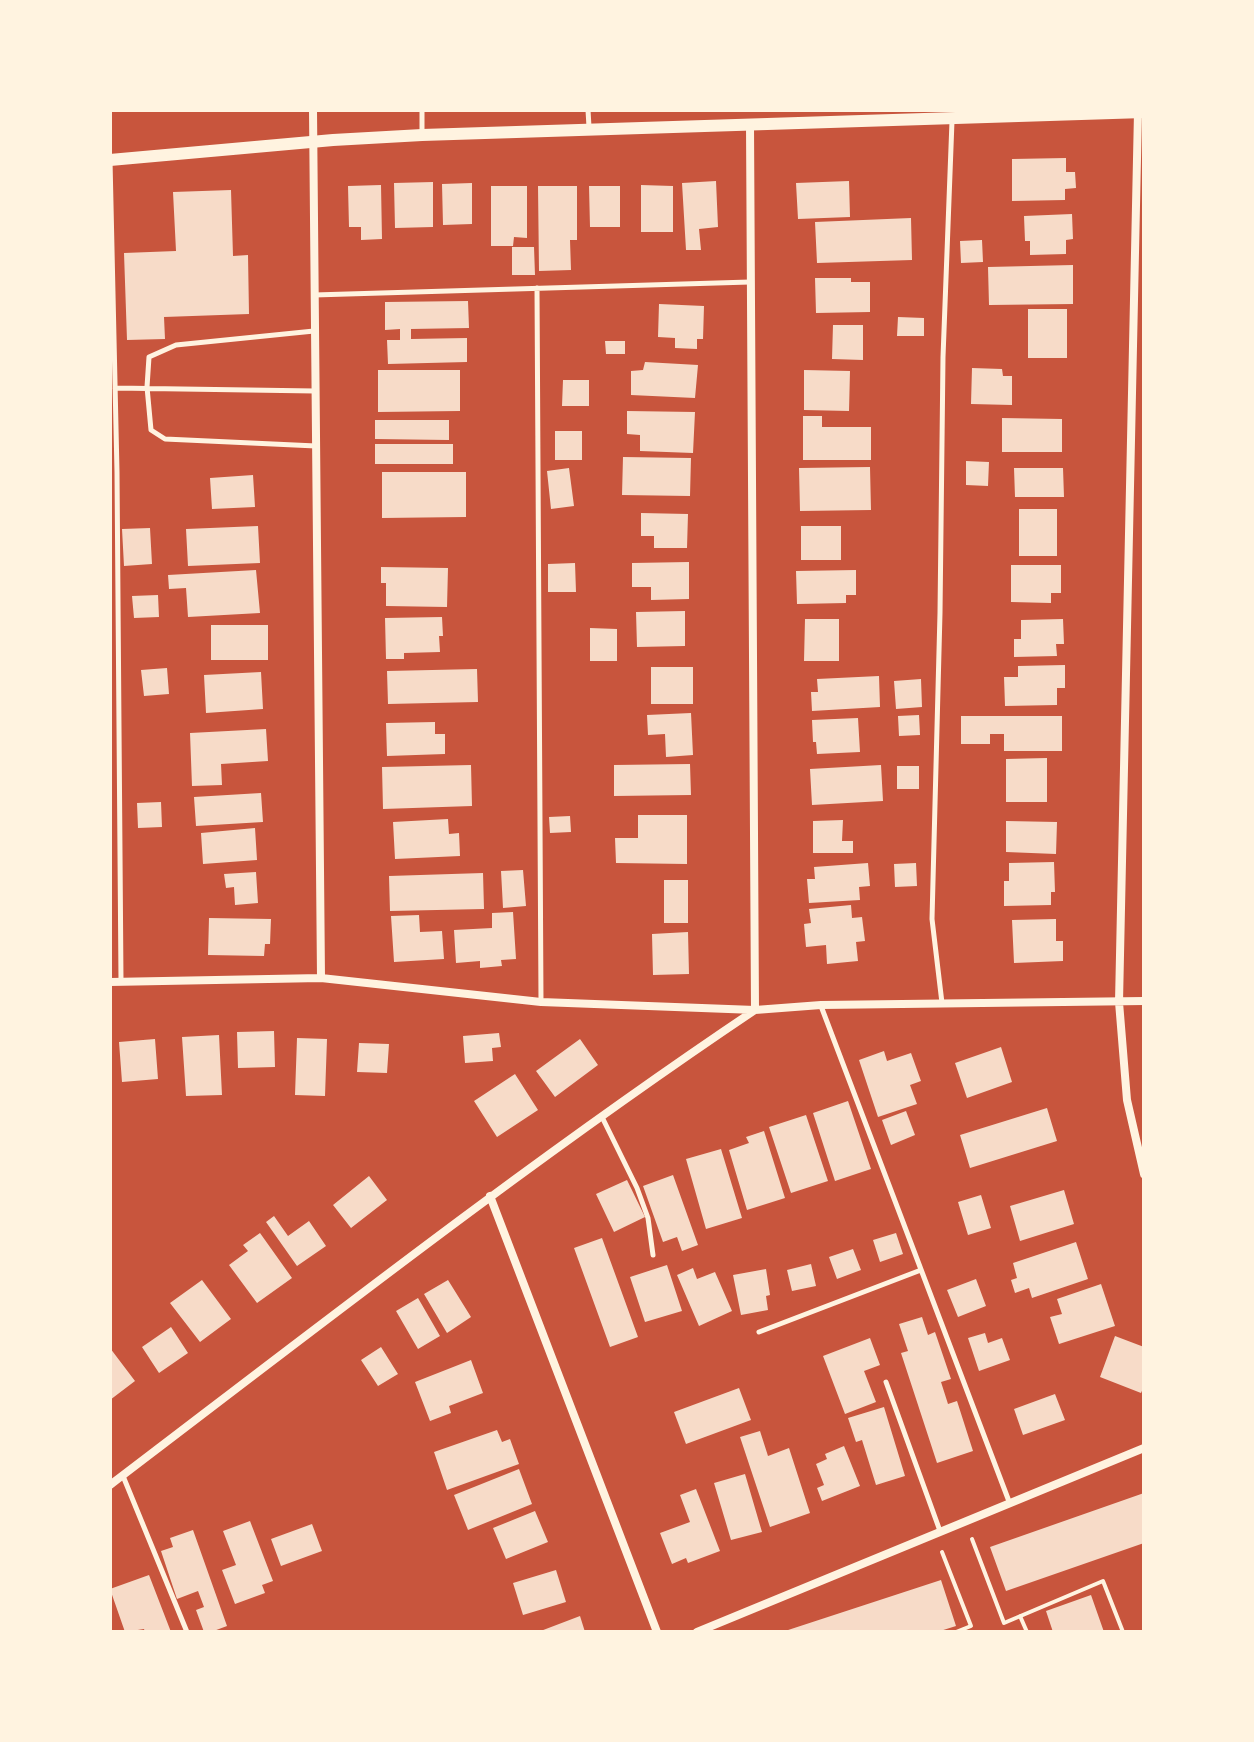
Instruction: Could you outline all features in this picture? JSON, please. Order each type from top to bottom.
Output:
[{"type":"street","points":[[313,110],[321,978]]},
{"type":"street","points":[[110,160],[422,135],[1141,112],[1119,1002],[1127,1100],[1144,1174]]},
{"type":"street","points":[[750,125],[755,1010]]},
{"type":"street","points":[[110,982],[321,978],[541,1002],[755,1010],[821,1005],[1144,1001]]},
{"type":"street","points":[[110,1485],[490,1196],[755,1010]]},
{"type":"street","points":[[490,1196],[657,1632]]},
{"type":"street","points":[[697,1632],[1144,1448]]},
{"type":"lane","points":[[422,110],[422,135]]},
{"type":"lane","points":[[588,110],[589,128]]},
{"type":"lane","points":[[942,1003],[932,919],[940,613],[943,116]]},
{"type":"lane","points":[[110,160],[121,982]]},
{"type":"lane","points":[[314,295],[751,282]]},
{"type":"lane","points":[[537,288],[541,1002]]},
{"type":"lane","points":[[314,331],[176,345],[149,357],[147,387],[151,430],[165,439],[316,446]]},
{"type":"lane","points":[[115,388],[315,391]]},
{"type":"lane","points":[[821,1005],[1010,1504]]},
{"type":"lane","points":[[601,1116],[648,1218],[653,1255]]},
{"type":"lane","points":[[759,1332],[921,1270]]},
{"type":"lane","points":[[886,1382],[941,1532]]},
{"type":"lane","points":[[122,1475],[187,1632]]},
{"type":"path","points":[[972,1539],[1004,1623],[1103,1581],[1123,1632]]},
{"type":"path","points":[[942,1552],[971,1626],[957,1632]]},
{"type":"path","points":[[1020,1616],[1027,1632]]},
{"type":"building","points":[[1066,158],[1066,172],[1075,172],[1076,188],[1065,189],[1065,200],[1012,201],[1012,159]]},
{"type":"building","points":[[716,181],[718,227],[699,229],[701,250],[686,250],[682,183]]},
{"type":"building","points":[[849,181],[850,217],[798,219],[796,183]]},
{"type":"building","points":[[433,182],[433,227],[395,228],[394,183]]},
{"type":"building","points":[[472,183],[472,224],[443,225],[442,184]]},
{"type":"building","points":[[381,185],[382,239],[361,240],[361,227],[349,227],[348,186]]},
{"type":"building","points":[[641,185],[673,186],[673,232],[641,232]]},
{"type":"building","points":[[491,186],[527,186],[527,238],[514,237],[513,246],[491,246]]},
{"type":"building","points":[[538,186],[577,186],[577,240],[570,240],[571,270],[539,271]]},
{"type":"building","points":[[589,186],[620,186],[620,227],[590,227]]},
{"type":"building","points":[[231,190],[233,256],[248,255],[249,314],[164,317],[165,339],[127,340],[124,253],[176,251],[173,192]]},
{"type":"building","points":[[1072,214],[1073,239],[1066,240],[1066,254],[1030,255],[1030,241],[1025,241],[1024,216]]},
{"type":"building","points":[[911,218],[912,260],[817,263],[815,222]]},
{"type":"building","points":[[982,240],[983,262],[961,263],[960,241]]},
{"type":"building","points":[[512,247],[534,247],[535,275],[512,275]]},
{"type":"building","points":[[1073,265],[1073,304],[989,305],[988,267]]},
{"type":"building","points":[[815,278],[851,278],[851,282],[870,282],[870,312],[816,313]]},
{"type":"building","points":[[468,301],[469,328],[411,329],[411,339],[467,338],[467,362],[388,364],[387,340],[400,340],[400,329],[385,330],[385,302]]},
{"type":"building","points":[[659,304],[704,306],[703,339],[697,339],[697,349],[675,348],[675,338],[658,337]]},
{"type":"building","points":[[1028,309],[1067,309],[1067,358],[1028,358]]},
{"type":"building","points":[[898,317],[924,318],[924,336],[897,336]]},
{"type":"building","points":[[833,325],[863,325],[863,360],[832,359]]},
{"type":"building","points":[[605,341],[625,341],[625,354],[606,354]]},
{"type":"building","points":[[645,362],[698,365],[695,398],[631,395],[631,371],[643,370]]},
{"type":"building","points":[[972,368],[1002,369],[1003,376],[1012,376],[1012,405],[971,404]]},
{"type":"building","points":[[378,370],[460,370],[460,411],[378,412]]},
{"type":"building","points":[[804,370],[850,371],[849,411],[804,410]]},
{"type":"building","points":[[563,380],[589,380],[589,406],[562,406]]},
{"type":"building","points":[[627,411],[695,412],[693,453],[640,451],[640,435],[627,434]]},
{"type":"building","points":[[803,416],[822,416],[822,427],[871,427],[871,460],[803,460]]},
{"type":"building","points":[[1002,418],[1062,419],[1062,452],[1002,452]]},
{"type":"building","points":[[375,420],[449,420],[449,440],[375,439]]},
{"type":"building","points":[[555,431],[582,431],[582,460],[555,460]]},
{"type":"building","points":[[375,444],[453,444],[453,464],[375,464]]},
{"type":"building","points":[[623,457],[691,458],[690,496],[622,495]]},
{"type":"building","points":[[966,461],[989,462],[988,486],[966,485]]},
{"type":"building","points":[[870,467],[871,510],[800,511],[799,468]]},
{"type":"building","points":[[569,468],[574,506],[551,509],[547,471]]},
{"type":"building","points":[[1014,468],[1063,468],[1064,497],[1015,497]]},
{"type":"building","points":[[382,472],[466,472],[466,517],[382,518]]},
{"type":"building","points":[[253,475],[255,507],[212,509],[210,478]]},
{"type":"building","points":[[1019,509],[1057,509],[1057,556],[1019,556]]},
{"type":"building","points":[[641,513],[688,514],[687,548],[654,548],[654,536],[641,536]]},
{"type":"building","points":[[258,526],[260,563],[188,566],[186,529]]},
{"type":"building","points":[[801,526],[841,526],[841,560],[801,560]]},
{"type":"building","points":[[150,528],[152,564],[124,566],[122,529]]},
{"type":"building","points":[[689,562],[689,599],[651,600],[651,587],[632,587],[632,563]]},
{"type":"building","points":[[575,563],[576,592],[548,592],[548,564]]},
{"type":"building","points":[[1011,565],[1061,565],[1061,593],[1051,593],[1051,603],[1011,602]]},
{"type":"building","points":[[381,567],[448,568],[447,607],[386,606],[386,583],[381,583]]},
{"type":"building","points":[[256,570],[260,613],[188,617],[186,588],[169,589],[168,575]]},
{"type":"building","points":[[856,570],[856,595],[846,595],[846,603],[797,604],[796,571]]},
{"type":"building","points":[[158,595],[159,617],[134,618],[132,596]]},
{"type":"building","points":[[685,611],[685,646],[637,647],[636,612]]},
{"type":"building","points":[[442,617],[440,652],[404,653],[404,659],[386,659],[385,618]]},
{"type":"building","points":[[805,619],[839,619],[839,661],[804,661]]},
{"type":"building","points":[[1063,619],[1064,644],[1056,644],[1057,656],[1014,657],[1014,639],[1021,639],[1021,620]]},
{"type":"building","points":[[211,625],[268,625],[268,660],[211,660]]},
{"type":"building","points":[[590,628],[617,629],[617,661],[590,661]]},
{"type":"building","points":[[1065,665],[1065,688],[1057,688],[1057,705],[1005,706],[1004,677],[1018,677],[1018,666]]},
{"type":"building","points":[[651,667],[693,667],[693,704],[651,704]]},
{"type":"building","points":[[167,668],[169,694],[144,696],[141,670]]},
{"type":"building","points":[[477,669],[478,702],[388,704],[387,671]]},
{"type":"building","points":[[261,672],[263,709],[206,713],[204,675]]},
{"type":"building","points":[[879,676],[880,707],[812,711],[811,692],[818,692],[817,679]]},
{"type":"building","points":[[921,679],[922,707],[896,709],[894,681]]},
{"type":"building","points":[[691,713],[693,755],[666,757],[665,734],[648,735],[647,715]]},
{"type":"building","points":[[919,715],[920,735],[899,736],[898,716]]},
{"type":"building","points":[[961,716],[1062,716],[1062,751],[1004,751],[1004,734],[990,734],[990,744],[961,744]]},
{"type":"building","points":[[858,718],[860,752],[817,754],[812,720]]},
{"type":"building","points":[[435,722],[435,734],[445,734],[445,754],[387,756],[386,723]]},
{"type":"building","points":[[266,729],[268,761],[221,764],[222,785],[192,786],[190,733]]},
{"type":"building","points":[[1047,758],[1047,802],[1006,802],[1006,759]]},
{"type":"building","points":[[690,764],[691,795],[614,796],[614,765]]},
{"type":"building","points":[[471,765],[472,806],[383,809],[382,767]]},
{"type":"building","points":[[881,765],[883,801],[812,805],[810,769]]},
{"type":"building","points":[[897,766],[919,766],[919,789],[897,789]]},
{"type":"building","points":[[261,793],[263,822],[196,826],[194,797]]},
{"type":"building","points":[[161,802],[162,827],[138,828],[137,803]]},
{"type":"building","points":[[638,815],[687,815],[687,864],[616,863],[615,838],[638,838]]},
{"type":"building","points":[[570,816],[571,832],[550,833],[549,817]]},
{"type":"building","points":[[448,819],[449,834],[459,833],[460,856],[395,859],[393,822]]},
{"type":"building","points":[[843,820],[842,841],[853,841],[853,853],[813,853],[813,821]]},
{"type":"building","points":[[1006,821],[1057,822],[1056,854],[1006,852]]},
{"type":"building","points":[[255,828],[257,860],[203,864],[201,833]]},
{"type":"building","points":[[1054,862],[1055,892],[1051,892],[1051,905],[1004,906],[1004,881],[1009,881],[1009,863]]},
{"type":"building","points":[[868,863],[870,886],[859,887],[860,900],[809,903],[807,879],[815,879],[814,867]]},
{"type":"building","points":[[916,863],[917,886],[895,887],[894,864]]},
{"type":"building","points":[[523,870],[526,906],[503,908],[501,871]]},
{"type":"building","points":[[256,872],[258,903],[235,905],[234,887],[226,888],[224,874]]},
{"type":"building","points":[[483,873],[484,909],[390,911],[389,876]]},
{"type":"building","points":[[664,880],[688,880],[688,923],[664,923]]},
{"type":"building","points":[[851,905],[852,918],[862,917],[865,941],[856,942],[858,961],[827,964],[826,945],[806,947],[804,924],[811,923],[809,909]]},
{"type":"building","points":[[513,912],[516,959],[501,960],[502,966],[480,968],[480,961],[456,963],[454,930],[492,928],[492,913]]},
{"type":"building","points":[[419,915],[420,932],[442,931],[444,959],[394,962],[391,916]]},
{"type":"building","points":[[209,918],[271,919],[270,944],[265,944],[264,956],[208,955]]},
{"type":"building","points":[[1056,919],[1056,941],[1063,941],[1063,961],[1014,963],[1012,920]]},
{"type":"building","points":[[688,932],[689,974],[653,975],[652,934]]},
{"type":"building","points":[[274,1031],[275,1067],[238,1068],[237,1032]]},
{"type":"building","points":[[499,1033],[501,1047],[492,1048],[493,1061],[465,1063],[463,1036]]},
{"type":"building","points":[[219,1035],[222,1095],[186,1096],[182,1037]]},
{"type":"building","points":[[297,1038],[327,1039],[325,1096],[295,1095]]},
{"type":"building","points":[[155,1039],[158,1079],[122,1082],[119,1042]]},
{"type":"building","points":[[580,1039],[598,1065],[555,1097],[536,1071]]},
{"type":"building","points":[[359,1043],[389,1044],[387,1073],[357,1072]]},
{"type":"building","points":[[1001,1047],[1012,1082],[967,1098],[955,1063]]},
{"type":"building","points":[[884,1051],[887,1061],[911,1053],[921,1081],[910,1085],[917,1104],[878,1117],[859,1060]]},
{"type":"building","points":[[515,1074],[538,1110],[497,1137],[474,1101]]},
{"type":"building","points":[[848,1101],[871,1169],[835,1181],[813,1113]]},
{"type":"building","points":[[1047,1108],[1057,1141],[970,1168],[960,1135]]},
{"type":"building","points":[[906,1111],[915,1135],[891,1145],[882,1120]]},
{"type":"building","points":[[806,1115],[828,1181],[791,1193],[769,1127]]},
{"type":"building","points":[[764,1131],[785,1198],[747,1210],[729,1150],[749,1143],[746,1137]]},
{"type":"building","points":[[721,1149],[742,1218],[706,1229],[686,1159]]},
{"type":"building","points":[[673,1175],[698,1245],[682,1251],[677,1237],[663,1242],[643,1186]]},
{"type":"building","points":[[369,1176],[387,1200],[351,1228],[333,1205]]},
{"type":"building","points":[[627,1180],[645,1217],[614,1232],[596,1194]]},
{"type":"building","points":[[1064,1190],[1074,1224],[1020,1241],[1010,1206]]},
{"type":"building","points":[[981,1195],[991,1228],[968,1235],[958,1202]]},
{"type":"building","points":[[274,1216],[288,1236],[309,1221],[326,1246],[297,1266],[266,1222]]},
{"type":"building","points":[[260,1233],[292,1278],[257,1303],[229,1265],[248,1251],[243,1245]]},
{"type":"building","points":[[896,1233],[903,1254],[880,1262],[873,1240]]},
{"type":"building","points":[[602,1238],[638,1337],[610,1347],[574,1248]]},
{"type":"building","points":[[1076,1242],[1088,1279],[1032,1298],[1029,1288],[1015,1293],[1011,1280],[1017,1278],[1013,1263]]},
{"type":"building","points":[[853,1249],[861,1270],[837,1279],[829,1257]]},
{"type":"building","points":[[811,1264],[816,1286],[792,1291],[787,1270]]},
{"type":"building","points":[[667,1265],[682,1311],[645,1322],[630,1277]]},
{"type":"building","points":[[693,1268],[697,1279],[715,1272],[732,1311],[699,1326],[677,1275]]},
{"type":"building","points":[[766,1269],[770,1295],[766,1296],[768,1310],[741,1315],[733,1275]]},
{"type":"building","points":[[976,1279],[986,1306],[958,1317],[947,1290]]},
{"type":"building","points":[[202,1280],[231,1319],[200,1342],[170,1303]]},
{"type":"building","points":[[448,1280],[471,1317],[447,1333],[424,1294]]},
{"type":"building","points":[[1101,1284],[1115,1326],[1059,1344],[1050,1317],[1062,1314],[1057,1299]]},
{"type":"building","points":[[418,1298],[440,1336],[418,1349],[396,1311]]},
{"type":"building","points":[[922,1317],[928,1335],[935,1332],[951,1379],[941,1382],[948,1404],[957,1401],[973,1451],[937,1463],[901,1353],[908,1351],[899,1324]]},
{"type":"building","points":[[171,1327],[188,1353],[159,1373],[142,1347]]},
{"type":"building","points":[[985,1333],[988,1343],[1002,1338],[1010,1360],[979,1371],[968,1338]]},
{"type":"building","points":[[1115,1336],[1144,1347],[1144,1386],[1141,1393],[1100,1377]]},
{"type":"building","points":[[870,1338],[880,1365],[864,1371],[876,1402],[845,1414],[823,1356]]},
{"type":"building","points":[[381,1347],[398,1374],[378,1386],[361,1360]]},
{"type":"building","points":[[110,1348],[135,1381],[110,1400]]},
{"type":"building","points":[[471,1360],[483,1393],[449,1406],[451,1413],[430,1421],[415,1382]]},
{"type":"building","points":[[739,1388],[751,1420],[686,1444],[674,1412]]},
{"type":"building","points":[[1055,1394],[1065,1420],[1023,1435],[1014,1409]]},
{"type":"building","points":[[884,1407],[905,1476],[876,1485],[862,1440],[856,1442],[848,1418]]},
{"type":"building","points":[[497,1430],[502,1442],[510,1439],[519,1464],[447,1490],[434,1452]]},
{"type":"building","points":[[760,1431],[768,1456],[789,1448],[810,1513],[770,1527],[740,1437]]},
{"type":"building","points":[[844,1446],[860,1486],[822,1501],[817,1488],[824,1485],[816,1464],[827,1459],[825,1454]]},
{"type":"building","points":[[519,1469],[532,1504],[468,1530],[454,1495]]},
{"type":"building","points":[[745,1474],[762,1532],[731,1540],[714,1483]]},
{"type":"building","points":[[696,1489],[720,1551],[688,1563],[686,1558],[672,1564],[660,1533],[690,1522],[680,1495]]},
{"type":"building","points":[[1144,1493],[1144,1543],[1006,1591],[990,1547]]},
{"type":"building","points":[[535,1511],[548,1542],[506,1559],[493,1528]]},
{"type":"building","points":[[250,1521],[273,1581],[262,1585],[265,1593],[235,1604],[222,1570],[236,1565],[223,1531]]},
{"type":"building","points":[[312,1524],[322,1551],[281,1566],[271,1539]]},
{"type":"building","points":[[193,1530],[227,1626],[211,1632],[204,1632],[196,1610],[204,1607],[198,1591],[177,1599],[161,1551],[173,1547],[170,1538]]},
{"type":"building","points":[[556,1570],[566,1602],[523,1615],[513,1583]]},
{"type":"building","points":[[149,1575],[171,1632],[145,1632],[144,1629],[125,1632],[110,1589]]},
{"type":"building","points":[[941,1580],[956,1626],[937,1632],[782,1632]]},
{"type":"building","points":[[1091,1595],[1104,1632],[1053,1632],[1046,1611]]},
{"type":"building","points":[[580,1616],[585,1632],[538,1632]]}]
